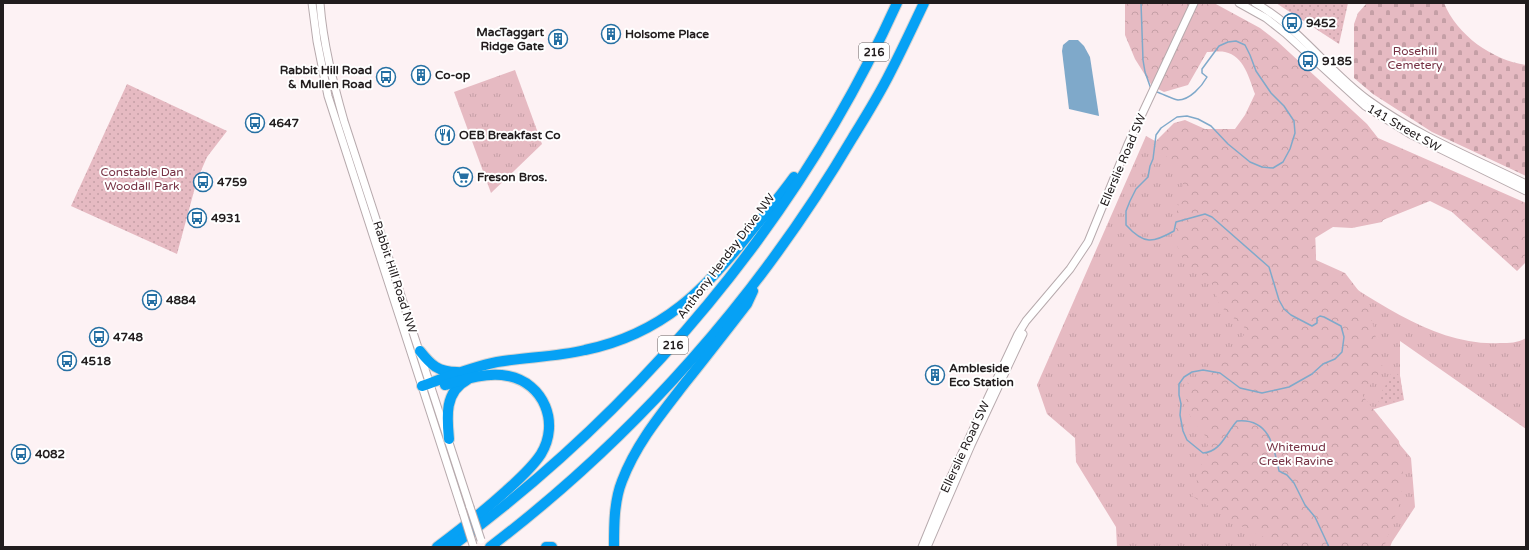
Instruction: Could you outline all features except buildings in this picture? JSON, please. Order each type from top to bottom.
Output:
[{"type":"highway","name":"Anthony Henday Drive NW","points":[[451,547],[484,522],[568,452],[681,337],[739,265],[781,208],[817,153],[882,37],[897,3]]},
{"type":"highway","name":"216","points":[[490,547],[576,476],[644,410],[698,352],[758,278],[802,218],[847,148],[890,74],[924,3]]},
{"type":"highway","points":[[427,387],[481,366],[499,362],[570,353],[603,346],[639,333],[670,315],[695,294],[736,252],[792,179],[848,100]]},
{"type":"highway","points":[[614,547],[618,495],[622,481],[635,453],[664,410],[747,304],[758,278]]},
{"type":"highway","points":[[420,351],[427,361],[442,370],[450,372],[463,372]]},
{"type":"highway","points":[[427,387],[492,375],[517,378],[529,385],[541,396],[549,417],[549,435],[541,453],[525,473],[496,500],[438,547]]},
{"type":"highway","points":[[448,440],[447,413],[452,395],[462,383],[472,378]]},
{"type":"highway","points":[[546,547],[552,547]]},
{"type":"main road","name":"Rabbit Hill Road NW","points":[[312,3],[317,41],[328,96],[427,387],[448,440],[484,547]]},
{"type":"main road","name":"Rabbit Hill Road NW","points":[[320,3],[325,40],[337,94],[420,351],[427,387],[474,547]]},
{"type":"main road","name":"Ellerslie Road SW","points":[[922,547],[949,480],[1014,341],[1026,321],[1070,269],[1088,242],[1128,144],[1194,3]]},
{"type":"main road","name":"141 Street SW","points":[[1239,3],[1266,18],[1285,33],[1365,106],[1410,134],[1526,191]]},
{"type":"main road","name":"141 Street SW","points":[[1255,3],[1283,22],[1339,76],[1368,100],[1432,138],[1526,184]]},
{"type":"main road","name":"Ellerslie Road SW","points":[[927,547],[971,445],[1036,309]]},
{"type":"green space","name":"Whitemud Creek Ravine","points":[[1126,3],[1214,3],[1260,28],[1278,42],[1367,124],[1378,138],[1526,203],[1526,262],[1517,271],[1452,212],[1430,201],[1383,220],[1382,222],[1352,228],[1333,227],[1315,238],[1316,260],[1345,273],[1368,303],[1383,369],[1362,395],[1399,441],[1403,469],[1401,500],[1384,547],[1269,547],[1274,542],[1241,526],[1192,496],[1209,441],[1190,416],[1186,402],[1188,381],[1199,376],[1231,355],[1247,330],[1220,306],[1210,279],[1187,268],[1175,241],[1177,211],[1185,174],[1153,144],[1174,123],[1185,120],[1205,129],[1235,129],[1245,115],[1255,94],[1245,68],[1237,58],[1225,52],[1207,52],[1188,85],[1164,92],[1152,86],[1135,59],[1125,35]]},
{"type":"green space","points":[[1276,3],[1348,3],[1339,44]]},
{"type":"green space","name":"Rosehill Cemetery","points":[[1367,3],[1444,3],[1450,15],[1458,25],[1477,44],[1501,58],[1526,65],[1526,176],[1432,132],[1373,94],[1354,78],[1354,24],[1358,13]]},
{"type":"green space","points":[[515,70],[542,144],[491,193],[454,92]]},
{"type":"green space","name":"Constable Dan Woodall Park","points":[[127,84],[227,131],[207,157],[197,180],[177,254],[71,206]]},
{"type":"green space","points":[[1146,136],[1315,229],[1316,263],[1403,317],[1451,337],[1475,342],[1510,343],[1526,338],[1526,429],[1400,341],[1400,376],[1404,400],[1371,410],[1411,458],[1415,507],[1390,547],[1117,547],[1116,527],[1076,462],[1075,438],[1047,414],[1037,385]]},
{"type":"green space","points":[[1392,370],[1400,376],[1403,399],[1381,405],[1377,399],[1389,380]]},
{"type":"water","points":[[1069,40],[1078,40],[1084,46],[1090,57],[1099,116],[1069,109],[1062,51],[1063,45]]},
{"type":"waterway","points":[[1141,3],[1143,60],[1145,72],[1151,89]]},
{"type":"waterway","points":[[1157,92],[1173,99],[1178,100],[1187,98],[1199,88],[1207,77],[1202,73],[1202,69],[1219,46],[1228,42],[1236,41],[1245,45],[1256,71],[1271,93],[1284,106],[1294,121],[1295,133],[1290,149],[1283,162],[1273,168],[1262,167],[1250,162],[1228,144],[1211,126],[1198,119],[1187,116],[1177,117],[1161,128],[1156,135],[1153,159],[1148,177],[1136,189],[1130,201],[1126,211],[1126,225],[1138,236],[1144,239],[1154,240],[1174,231],[1176,222],[1205,214],[1212,217],[1269,267],[1279,300],[1284,309],[1291,315],[1312,326],[1317,323],[1317,318],[1320,316],[1341,326],[1344,337],[1342,352],[1335,359],[1323,364],[1312,374],[1289,387],[1262,393],[1240,388],[1220,373],[1203,370],[1192,372],[1184,377],[1179,384],[1181,404],[1180,415],[1183,431],[1187,440],[1203,453],[1209,452],[1219,446],[1237,421],[1248,421],[1263,429],[1272,443],[1279,471],[1287,475],[1294,483],[1305,505],[1315,517],[1329,547]]},
{"type":"place","name":"9452","points":[[1292,23]]},
{"type":"place","name":"Holsome Place","points":[[611,34]]},
{"type":"place","name":"MacTaggart Ridge Gate","points":[[558,39]]},
{"type":"place","name":"9185","points":[[1308,61]]},
{"type":"place","name":"Co-op","points":[[421,75]]},
{"type":"place","name":"Rabbit Hill Road & Mullen Road","points":[[386,77]]},
{"type":"place","name":"4647","points":[[255,123]]},
{"type":"place","name":"OEB Breakfast Co","points":[[445,135]]},
{"type":"place","name":"Freson Bros.","points":[[463,177]]},
{"type":"place","name":"4759","points":[[203,182]]},
{"type":"place","name":"4931","points":[[197,218]]},
{"type":"place","name":"4884","points":[[152,300]]},
{"type":"place","name":"4748","points":[[99,337]]},
{"type":"place","name":"4518","points":[[67,361]]},
{"type":"place","name":"Ambleside Eco Station","points":[[935,375]]},
{"type":"place","name":"4082","points":[[21,454]]}]
